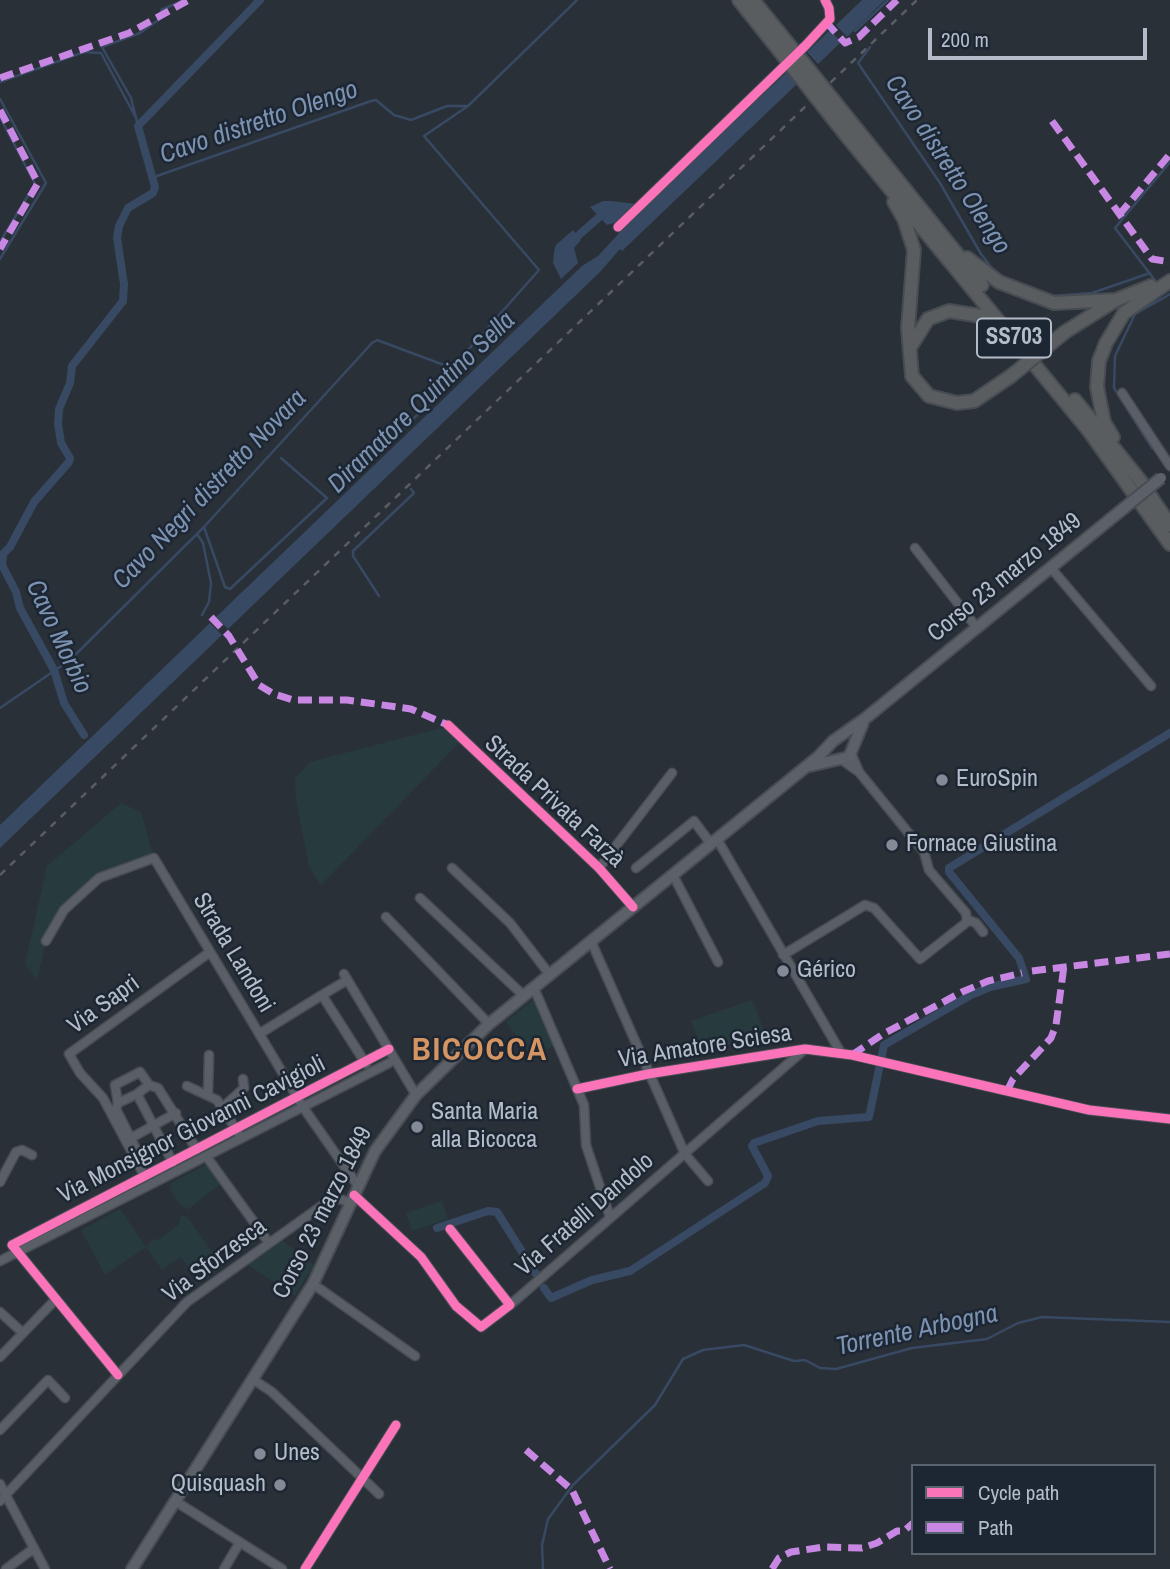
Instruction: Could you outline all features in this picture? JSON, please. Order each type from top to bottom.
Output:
[{"type":"highway","name":"SS703","points":[[740,0],[782,45],[1028,354],[1127,481],[1170,544]]},
{"type":"highway","name":"SS703","points":[[753,0],[782,45]]},
{"type":"highway","name":"SS703","points":[[854,135],[928,218],[1139,479]]},
{"type":"highway","name":"SS703","points":[[854,135],[910,233],[915,268],[908,360],[912,376],[920,388],[943,402],[974,401],[1011,376],[1065,332],[1116,300],[1162,284]]},
{"type":"highway","name":"SS703","points":[[928,218],[974,264],[999,282],[1054,303],[1116,300]]},
{"type":"highway","name":"SS703","points":[[1162,284],[1124,313],[1105,343],[1097,374],[1098,399],[1104,422],[1170,525]]},
{"type":"highway","name":"SS703","points":[[908,360],[912,343],[928,319],[949,311],[981,316],[1028,354]]},
{"type":"main road","name":"Corso 23 marzo 1849","points":[[132,1569],[313,1284],[375,1151],[416,1094],[489,1024],[1167,472]]},
{"type":"main road","name":"Corso 23 marzo 1849","points":[[804,768],[846,756],[867,717]]},
{"type":"main road","points":[[830,746],[830,754],[846,756],[849,741],[839,738]]},
{"type":"street","points":[[618,227],[830,19],[825,0]]},
{"type":"street","points":[[1122,393],[1167,472]]},
{"type":"street","points":[[915,548],[976,628]]},
{"type":"street","points":[[1051,568],[1151,686]]},
{"type":"street","name":"Strada Privata Farzà","points":[[448,726],[599,868],[633,907]]},
{"type":"street","points":[[783,956],[860,908],[872,906],[920,959],[968,920],[966,913],[929,870],[924,852],[846,756]]},
{"type":"street","points":[[599,868],[672,773]]},
{"type":"street","points":[[636,868],[694,821],[714,841],[841,1053]]},
{"type":"street","name":"Strada Landoni","points":[[46,941],[64,910],[99,878],[154,858],[354,1195],[421,1257],[456,1306],[481,1327]]},
{"type":"street","points":[[452,868],[510,923],[550,975]]},
{"type":"street","points":[[673,875],[718,962]]},
{"type":"street","points":[[420,898],[524,996]]},
{"type":"street","points":[[386,917],[489,1024]]},
{"type":"street","points":[[968,920],[976,923],[983,932]]},
{"type":"street","points":[[591,941],[685,1154],[708,1181]]},
{"type":"street","name":"Via Sapri","points":[[147,1176],[103,1098],[80,1073],[69,1054],[210,953]]},
{"type":"street","points":[[259,1034],[344,978],[416,1094]]},
{"type":"street","points":[[534,988],[584,1105],[586,1145],[610,1217]]},
{"type":"street","points":[[322,995],[371,1073]]},
{"type":"street","name":"Via Monsignor Giovanni Cavigioli","points":[[0,1261],[19,1254],[206,1156],[298,1099],[389,1049]]},
{"type":"street","name":"Via Amatore Sciesa","points":[[577,1089],[649,1074],[806,1049],[872,1059],[1089,1110],[1170,1119]]},
{"type":"street","name":"Via Fratelli Dandolo","points":[[481,1327],[510,1305],[806,1049]]},
{"type":"street","points":[[208,1094],[209,1055]]},
{"type":"street","name":"Via Monsignor Giovanni Cavigioli","points":[[19,1254],[12,1245],[197,1150],[303,1107],[389,1063]]},
{"type":"street","points":[[147,1176],[116,1109],[118,1103],[115,1085],[135,1073],[140,1072],[149,1085],[158,1088],[197,1150]]},
{"type":"street","points":[[223,1107],[244,1088],[243,1079]]},
{"type":"street","points":[[118,1103],[149,1085]]},
{"type":"street","points":[[187,1086],[208,1094],[223,1107],[239,1134]]},
{"type":"street","points":[[137,1094],[173,1163]]},
{"type":"street","points":[[131,1138],[176,1113]]},
{"type":"street","name":"Via Monsignor Giovanni Cavigioli","points":[[0,1182],[16,1152],[22,1150],[32,1155]]},
{"type":"street","points":[[206,1156],[269,1243]]},
{"type":"street","name":"Via Sforzesca","points":[[3,1498],[187,1301],[334,1197],[354,1195]]},
{"type":"street","points":[[450,1228],[510,1305]]},
{"type":"street","points":[[19,1254],[118,1375]]},
{"type":"street","points":[[313,1284],[415,1356]]},
{"type":"street","points":[[0,1357],[56,1300]]},
{"type":"street","points":[[0,1312],[23,1333]]},
{"type":"street","points":[[0,1430],[48,1380],[65,1398]]},
{"type":"street","points":[[254,1380],[272,1392],[379,1494]]},
{"type":"street","points":[[305,1569],[396,1425]]},
{"type":"street","points":[[0,1485],[3,1498],[45,1569]]},
{"type":"street","points":[[176,1501],[282,1569]]},
{"type":"street","points":[[224,1569],[240,1542]]},
{"type":"street","points":[[6,1569],[33,1549]]},
{"type":"green space","points":[[445,727],[460,742],[321,885],[309,867],[296,801],[295,778],[310,762]]},
{"type":"green space","points":[[121,803],[141,812],[154,858],[97,880],[64,910],[46,941],[37,980],[25,964],[47,866]]},
{"type":"green space","points":[[534,999],[554,1045],[533,1059],[506,1022]]},
{"type":"green space","points":[[752,1000],[765,1032],[704,1054],[691,1021]]},
{"type":"green space","points":[[209,1163],[223,1182],[187,1210],[178,1202],[170,1188],[171,1183]]},
{"type":"green space","points":[[442,1201],[448,1219],[412,1231],[406,1213]]},
{"type":"green space","points":[[120,1209],[146,1247],[105,1275],[81,1230]]},
{"type":"green space","points":[[181,1215],[187,1217],[223,1266],[200,1284],[181,1257],[162,1270],[146,1247],[153,1239],[159,1240],[179,1224]]},
{"type":"green space","points":[[283,1241],[314,1265],[295,1296],[248,1265]]},
{"type":"water","points":[[862,0],[885,0],[847,37],[836,25]]},
{"type":"water","points":[[830,30],[841,42],[818,64],[807,52]]},
{"type":"water","points":[[787,72],[797,84],[622,251],[620,249],[600,272],[228,629],[216,617],[582,266],[598,256],[644,206]]},
{"type":"water","points":[[603,201],[637,204],[620,221],[607,225],[590,207]]},
{"type":"water","points":[[573,230],[581,240],[574,248],[578,263],[561,279],[553,263],[554,252],[556,245]]},
{"type":"water","points":[[210,623],[222,635],[0,848],[0,825]]},
{"type":"waterway","points":[[138,126],[131,98],[102,47],[140,33],[164,16],[161,10],[184,0]]},
{"type":"waterway","points":[[0,557],[10,547],[34,502],[69,462],[70,458],[61,443],[58,424],[59,409],[70,383],[72,366],[123,301],[124,284],[117,238],[119,226],[128,208],[153,193],[155,187],[138,126],[260,0]]},
{"type":"waterway","name":"Cavo Negri distretto Novara","points":[[375,456],[449,384],[446,377],[452,368],[539,270],[424,136],[468,106],[577,0]]},
{"type":"waterway","name":"Cavo distretto Olengo","points":[[855,31],[888,0]]},
{"type":"waterway","name":"Cavo distretto Olengo","points":[[870,47],[858,63],[940,183],[981,254],[995,272]]},
{"type":"waterway","points":[[0,82],[84,52],[101,53],[135,116]]},
{"type":"waterway","points":[[0,99],[46,183],[0,259]]},
{"type":"waterway","name":"Cavo distretto Olengo","points":[[154,177],[371,101],[376,100],[394,115],[411,120],[447,106],[468,106]]},
{"type":"waterway","points":[[0,117],[35,184],[0,242]]},
{"type":"waterway","name":"Cavo distretto Olengo","points":[[1157,283],[1115,228],[1170,162]]},
{"type":"waterway","points":[[571,242],[606,211]]},
{"type":"waterway","name":"Cavo distretto Olengo","points":[[1052,296],[1092,293],[1150,273]]},
{"type":"waterway","name":"Cavo distretto Olengo","points":[[1152,448],[1114,388],[1115,356],[1135,314],[1170,294]]},
{"type":"waterway","name":"Cavo Negri distretto Novara","points":[[0,708],[70,660],[203,528],[372,343],[377,340],[452,368]]},
{"type":"waterway","name":"Diramatore Quintino Sella","points":[[204,527],[225,587],[230,589],[327,498],[281,458]]},
{"type":"waterway","points":[[379,596],[353,556],[353,551],[414,493],[411,489]]},
{"type":"waterway","points":[[197,534],[203,543],[211,583],[209,602],[202,615]]},
{"type":"waterway","name":"Cavo Morbio","points":[[3,554],[2,565],[16,592],[20,608],[54,670],[64,703],[84,735]]},
{"type":"waterway","points":[[544,1288],[551,1298],[592,1280],[630,1271],[765,1183],[768,1176],[752,1146],[754,1143],[818,1121],[869,1117],[884,1045],[971,995],[990,987],[1026,979],[1019,958],[949,872],[949,868],[1170,733]]},
{"type":"waterway","points":[[437,1228],[488,1211],[497,1212],[536,1274]]},
{"type":"waterway","name":"Torrente Arbogna","points":[[543,1569],[542,1545],[548,1519],[573,1485],[655,1405],[683,1359],[703,1350],[744,1345],[794,1361],[805,1360],[820,1368],[836,1369],[912,1348],[987,1339],[1018,1323],[1042,1317],[1170,1322]]},
{"type":"railway","points":[[0,875],[917,0]]},
{"type":"marked path","points":[[0,78],[129,33],[189,0]]},
{"type":"marked path","points":[[826,22],[845,43],[859,37],[897,0]]},
{"type":"marked path","points":[[0,110],[38,183],[0,249]]},
{"type":"marked path","points":[[1052,121],[1152,259],[1170,262]]},
{"type":"marked path","points":[[1119,215],[1170,154]]},
{"type":"marked path","points":[[211,617],[229,636],[259,685],[274,694],[293,700],[347,700],[411,709],[448,725]]},
{"type":"marked path","points":[[1032,971],[1170,954]]},
{"type":"marked path","points":[[1007,1091],[1013,1079],[1051,1038],[1056,1025],[1064,966]]},
{"type":"marked path","points":[[852,1055],[883,1034],[962,992],[988,981],[1022,973]]},
{"type":"marked path","points":[[526,1450],[572,1490],[610,1569]]},
{"type":"marked path","points":[[772,1569],[779,1558],[791,1552],[823,1547],[862,1548],[897,1531],[904,1531],[911,1525]]},
{"type":"cycle path","points":[[618,227],[830,19],[825,0]]},
{"type":"cycle path","points":[[448,725],[599,868],[633,907]]},
{"type":"cycle path","points":[[118,1375],[12,1245],[389,1049]]},
{"type":"cycle path","points":[[577,1089],[648,1074],[805,1049],[852,1055],[1089,1110],[1170,1119]]},
{"type":"cycle path","points":[[354,1195],[421,1257],[456,1306],[481,1327],[510,1305],[450,1229]]},
{"type":"cycle path","points":[[305,1569],[396,1425]]},
{"type":"place","name":"EuroSpin","points":[[942,780]]},
{"type":"place","name":"Fornace Giustina","points":[[892,845]]},
{"type":"place","name":"Gérico","points":[[783,971]]},
{"type":"place","name":"Santa Maria alla Bicocca","points":[[417,1127]]},
{"type":"place","name":"Unes","points":[[260,1454]]},
{"type":"place","name":"Quisquash","points":[[280,1485]]},
{"type":"district","name":"BICOCCA","points":[[480,1051]]}]
